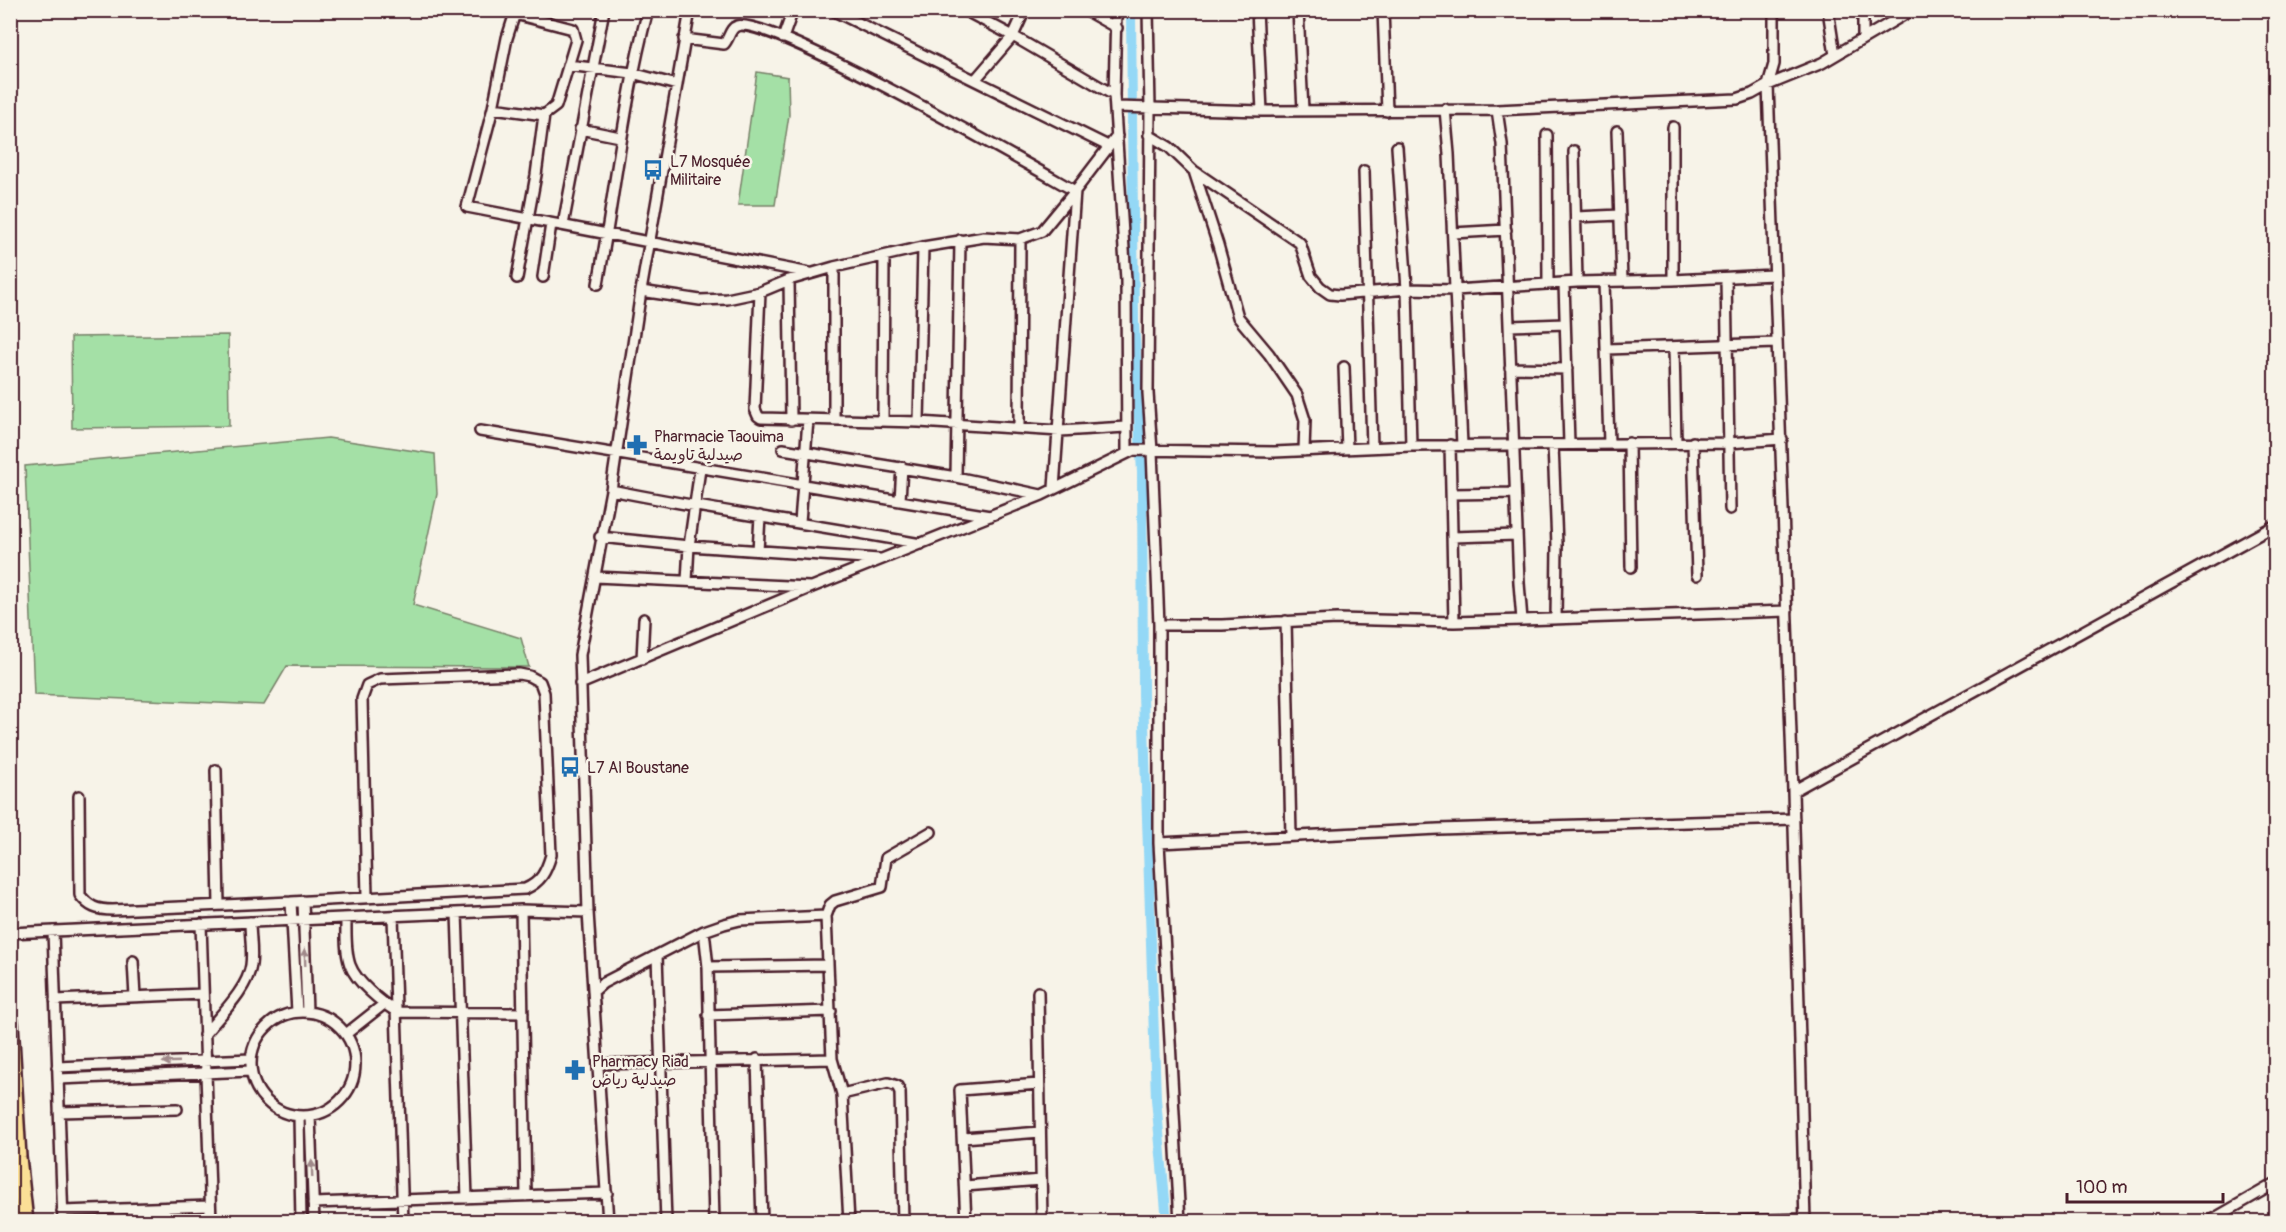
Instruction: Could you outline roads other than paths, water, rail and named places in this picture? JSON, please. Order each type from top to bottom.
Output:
[{"type":"main road","points":[[10,1022],[18,1157],[25,1221]]},
{"type":"street","points":[[562,225],[604,10]]},
{"type":"street","points":[[598,284],[620,136],[648,10]]},
{"type":"street","points":[[608,1221],[588,912],[580,655],[600,537],[611,490],[641,291],[690,10]]},
{"type":"street","points":[[783,38],[793,10]]},
{"type":"street","points":[[832,10],[1108,146]]},
{"type":"street","points":[[963,10],[1114,95]]},
{"type":"street","points":[[1085,10],[1117,28]]},
{"type":"street","points":[[1116,10],[1114,95],[1120,107],[1117,136],[1126,280],[1126,428],[1130,451]]},
{"type":"street","points":[[1148,10],[1150,108],[1148,393],[1159,626],[1159,843],[1180,1221]]},
{"type":"street","points":[[1257,10],[1262,111]]},
{"type":"street","points":[[1298,10],[1303,110]]},
{"type":"street","points":[[1383,10],[1387,111]]},
{"type":"street","points":[[1697,1221],[1805,1220],[1782,439],[1773,275],[1768,85],[1774,64],[1774,10]]},
{"type":"street","points":[[1828,10],[1835,55]]},
{"type":"street","points":[[1863,10],[1863,38]]},
{"type":"street","points":[[1120,107],[1262,111],[1497,110],[1737,99],[1822,63],[1912,10]]},
{"type":"street","points":[[518,278],[528,219],[544,115],[556,106],[576,40],[573,29],[516,12],[507,38],[493,108],[467,207],[528,219],[551,224],[562,225],[607,235],[650,241],[813,273]]},
{"type":"street","points":[[975,81],[1012,36],[1023,14]]},
{"type":"street","points":[[684,39],[724,44],[733,29],[744,25],[783,38],[927,108],[1075,191]]},
{"type":"street","points":[[568,65],[632,74],[677,85]]},
{"type":"street","points":[[493,108],[544,115]]},
{"type":"street","points":[[1444,110],[1453,233],[1462,445]]},
{"type":"street","points":[[1497,110],[1502,144],[1509,287],[1510,368],[1522,621]]},
{"type":"street","points":[[1673,127],[1673,280]]},
{"type":"street","points":[[580,129],[620,136]]},
{"type":"street","points":[[1617,131],[1622,281]]},
{"type":"street","points":[[1149,135],[1169,147],[1194,171],[1300,243],[1311,276],[1330,294],[1455,290],[1548,283],[1726,279],[1773,275]]},
{"type":"street","points":[[1547,135],[1548,283]]},
{"type":"street","points":[[641,291],[700,300],[727,299],[760,292],[789,280],[834,267],[922,247],[984,237],[1020,239],[1042,231],[1117,136]]},
{"type":"street","points":[[1397,147],[1407,290],[1411,446]]},
{"type":"street","points":[[1574,151],[1577,282]]},
{"type":"street","points":[[1194,171],[1238,317],[1269,354],[1297,395],[1305,420],[1304,451]]},
{"type":"street","points":[[1364,171],[1372,447]]},
{"type":"street","points":[[1054,488],[1060,431],[1075,191]]},
{"type":"street","points":[[1576,217],[1620,215]]},
{"type":"street","points":[[543,278],[551,224]]},
{"type":"street","points":[[1453,233],[1506,231]]},
{"type":"street","points":[[1019,429],[1020,239]]},
{"type":"street","points":[[956,477],[960,240]]},
{"type":"street","points":[[919,422],[922,247]]},
{"type":"street","points":[[883,421],[885,257]]},
{"type":"street","points":[[834,267],[834,420]]},
{"type":"street","points":[[1726,279],[1730,509]]},
{"type":"street","points":[[789,280],[791,420]]},
{"type":"street","points":[[1604,281],[1609,444]]},
{"type":"street","points":[[1564,283],[1569,444]]},
{"type":"street","points":[[760,292],[756,413],[761,418],[919,422],[1060,431],[1126,428]]},
{"type":"street","points":[[1509,326],[1565,324]]},
{"type":"street","points":[[1607,349],[1776,343]]},
{"type":"street","points":[[1674,347],[1676,443]]},
{"type":"street","points":[[1344,367],[1347,449]]},
{"type":"street","points":[[1510,368],[1568,369]]},
{"type":"street","points":[[800,522],[808,420]]},
{"type":"street","points":[[480,431],[992,516]]},
{"type":"street","points":[[580,684],[812,587],[1042,495],[1130,451],[1304,451],[1450,445],[1729,443],[1782,439]]},
{"type":"street","points":[[1693,442],[1697,575]]},
{"type":"street","points":[[1629,443],[1631,567]]},
{"type":"street","points":[[1450,445],[1454,622]]},
{"type":"street","points":[[1553,446],[1557,545],[1556,619]]},
{"type":"street","points":[[783,449],[902,467],[1042,495]]},
{"type":"street","points":[[900,500],[902,467]]},
{"type":"street","points":[[687,581],[689,546],[700,469]]},
{"type":"street","points":[[611,490],[694,507],[800,522],[921,544]]},
{"type":"street","points":[[1452,494],[1515,493]]},
{"type":"street","points":[[758,551],[760,516]]},
{"type":"street","points":[[1793,791],[2276,525]]},
{"type":"street","points":[[1452,537],[1517,535]]},
{"type":"street","points":[[600,537],[882,560]]},
{"type":"street","points":[[595,577],[812,587]]},
{"type":"street","points":[[1159,626],[1337,619],[1522,621],[1787,611]]},
{"type":"street","points":[[642,659],[644,619]]},
{"type":"street","points":[[1286,621],[1291,836]]},
{"type":"street","points":[[79,796],[80,895],[93,908],[113,910],[525,889],[542,877],[550,855],[544,693],[540,682],[529,676],[519,675],[380,679],[367,685],[362,699],[367,897]]},
{"type":"street","points":[[216,770],[219,905]]},
{"type":"street","points":[[1159,843],[1438,829],[1794,819]]},
{"type":"street","points":[[849,1221],[842,1094],[832,1059],[826,916],[830,905],[835,901],[882,887],[886,858],[931,832]]},
{"type":"street","points":[[302,1012],[303,901]]},
{"type":"street","points":[[291,902],[302,1012]]},
{"type":"street","points":[[10,933],[521,910],[588,912]]},
{"type":"street","points":[[521,910],[526,1196]]},
{"type":"street","points":[[457,913],[467,1198]]},
{"type":"street","points":[[393,916],[403,1221]]},
{"type":"street","points":[[594,991],[603,983],[704,931],[740,920],[826,916]]},
{"type":"street","points":[[346,918],[351,968],[384,1004],[397,1012],[523,1013]]},
{"type":"street","points":[[204,1035],[243,987],[249,976],[252,964],[250,922]]},
{"type":"street","points":[[201,924],[210,1221]]},
{"type":"street","points":[[52,931],[63,1221]]},
{"type":"street","points":[[704,931],[708,967],[714,1221]]},
{"type":"street","points":[[657,955],[666,1221]]},
{"type":"street","points":[[133,961],[135,997]]},
{"type":"street","points":[[708,967],[828,965]]},
{"type":"street","points":[[1038,992],[1042,1221]]},
{"type":"street","points":[[55,1000],[203,994]]},
{"type":"street","points":[[346,1034],[384,1004]]},
{"type":"street","points":[[708,1015],[831,1011]]},
{"type":"street","points":[[302,1012],[322,1015],[346,1034],[353,1047],[354,1078],[348,1092],[338,1103],[325,1112],[299,1116],[273,1107],[262,1097],[255,1085],[251,1071],[251,1059],[254,1045],[266,1028],[283,1016],[302,1012]]},
{"type":"street","points":[[57,1066],[251,1059]]},
{"type":"street","points":[[757,1059],[762,1221]]},
{"type":"street","points":[[598,1064],[832,1059]]},
{"type":"street","points":[[58,1079],[251,1071]]},
{"type":"street","points":[[842,1094],[888,1083],[897,1086],[900,1092],[903,1221]]},
{"type":"street","points":[[966,1221],[960,1090],[1039,1084]]},
{"type":"street","points":[[59,1112],[177,1108]]},
{"type":"street","points":[[299,1116],[301,1221]]},
{"type":"street","points":[[310,1116],[314,1221]]},
{"type":"street","points":[[963,1138],[1040,1132]]},
{"type":"street","points":[[965,1186],[1041,1180]]},
{"type":"street","points":[[2208,1221],[2276,1183]]},
{"type":"street","points":[[313,1203],[607,1193]]},
{"type":"street","points":[[62,1211],[209,1206]]},
{"type":"waterway","points":[[1131,10],[1134,321],[1142,473],[1143,694],[1156,1099],[1167,1222]]},
{"type":"place","name":"L7 Mosquée Militaire","points":[[653,170]]},
{"type":"place","name":"Pharmacie Taouima صيدلية تاويمة","points":[[637,445]]},
{"type":"place","name":"L7 Al Boustane","points":[[570,767]]},
{"type":"place","name":"Pharmacy Riad صيدلية رياض","points":[[575,1070]]}]
